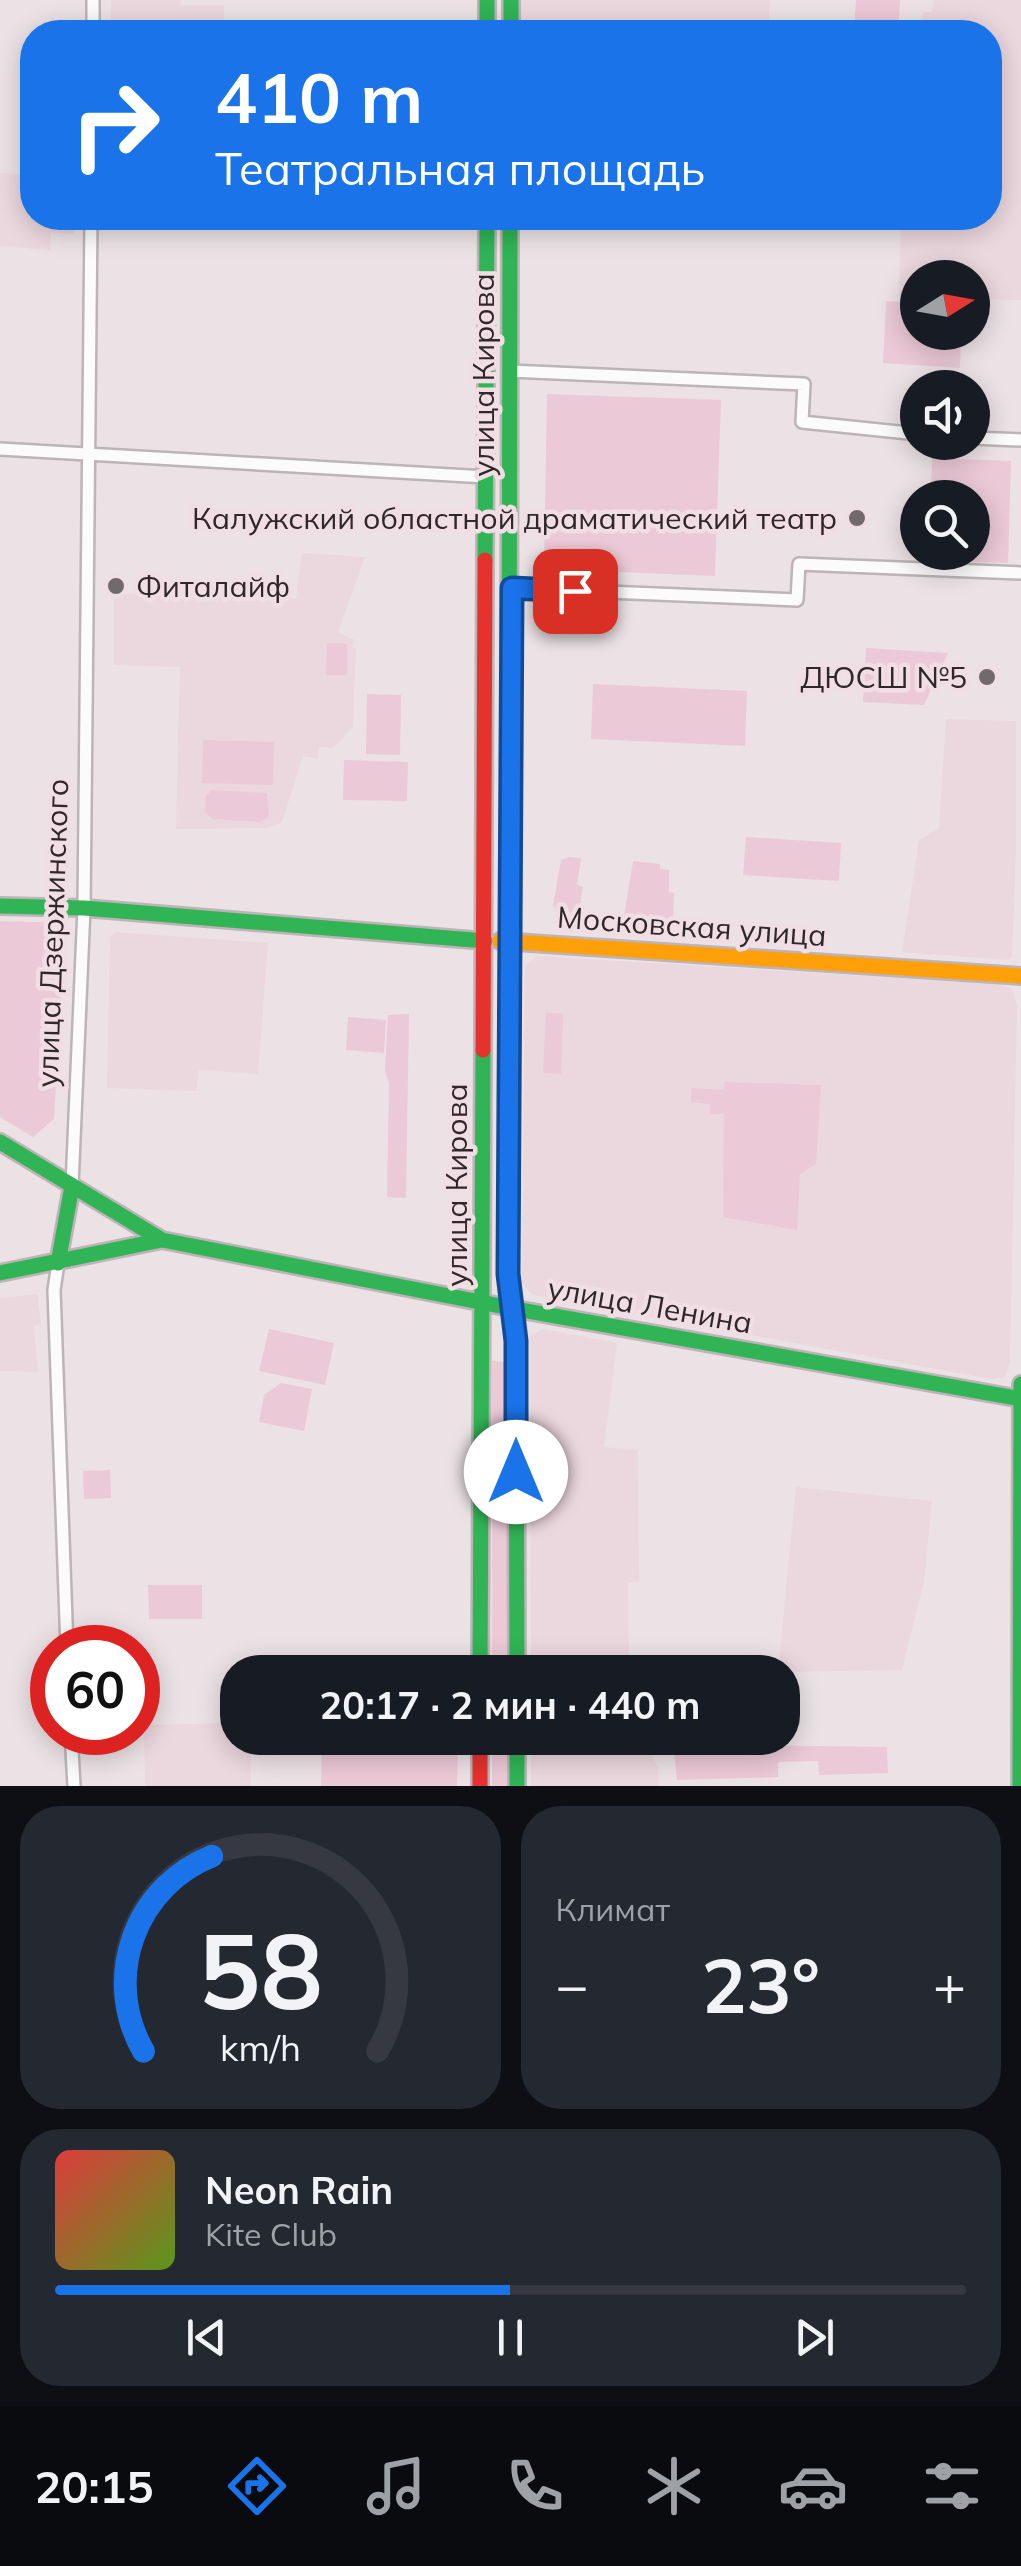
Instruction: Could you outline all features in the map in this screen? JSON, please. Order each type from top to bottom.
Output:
[{"type":"main road","name":"улица Кирова","points":[[480,1655],[487,230]]},
{"type":"main road","name":"улица Кирова","points":[[510,230],[510,1308],[516,1341],[517,1655]]},
{"type":"main road","name":"Московская улица","points":[[0,906],[84,908],[485,941],[1021,976]]},
{"type":"main road","name":"улица Ленина","points":[[0,1142],[162,1240],[510,1308],[1021,1399]]},
{"type":"main road","name":"улица Дзержинского","points":[[58,1263],[72,1186]]},
{"type":"main road","points":[[0,1273],[162,1240]]},
{"type":"main road","points":[[1020,1786],[1021,1384]]},
{"type":"main road","points":[[480,1755],[480,1786]]},
{"type":"main road","points":[[517,1755],[517,1786]]},
{"type":"street","name":"улица Дзержинского","points":[[72,1186],[84,908],[91,230]]},
{"type":"street","points":[[510,371],[804,384],[802,422],[900,432]]},
{"type":"street","points":[[990,439],[1021,440]]},
{"type":"street","points":[[0,449],[486,477]]},
{"type":"street","points":[[512,588],[797,600],[799,564],[1021,573]]},
{"type":"street","name":"улица Дзержинского","points":[[58,1263],[54,1290],[66,1625]]},
{"type":"street","points":[[72,1755],[74,1786]]},
{"type":"shaded area","points":[[111,0],[181,0],[181,5],[224,5],[224,20],[111,20]]},
{"type":"shaded area","points":[[519,0],[770,0],[769,20],[519,20]]},
{"type":"shaded area","points":[[856,0],[900,0],[899,20],[855,20]]},
{"type":"shaded area","points":[[934,0],[1021,0],[1021,300],[990,299],[990,260],[900,260],[899,299],[901,230],[1002,230],[1002,20],[922,20],[923,12],[932,12]]},
{"type":"shaded area","points":[[0,173],[20,175],[20,230],[74,230],[74,234],[51,233],[50,250],[0,246]]},
{"type":"shaded area","points":[[886,301],[900,302],[900,350],[961,350],[960,368],[883,363]]},
{"type":"shaded area","points":[[547,394],[721,400],[715,576],[544,569]]},
{"type":"shaded area","points":[[932,460],[1011,461],[1008,563],[990,563],[990,480],[931,480]]},
{"type":"shaded area","points":[[302,553],[365,557],[338,632],[355,640],[353,727],[333,748],[319,747],[318,759],[303,756],[282,822],[267,828],[176,829],[180,667],[114,665],[114,593],[296,598]]},
{"type":"shaded area","points":[[327,643],[347,644],[347,675],[326,675]]},
{"type":"shaded area","points":[[866,648],[948,653],[924,705],[863,702]]},
{"type":"shaded area","points":[[593,684],[747,691],[745,746],[591,739]]},
{"type":"shaded area","points":[[367,694],[401,695],[400,755],[366,754]]},
{"type":"shaded area","points":[[946,719],[1016,721],[1016,849],[1009,960],[902,952],[919,840],[939,828]]},
{"type":"shaded area","points":[[203,740],[274,742],[273,785],[202,783]]},
{"type":"shaded area","points":[[344,760],[408,762],[407,801],[343,800]]},
{"type":"shaded area","points":[[212,790],[267,793],[269,816],[261,822],[212,819],[205,812],[206,796]]},
{"type":"shaded area","points":[[746,837],[841,843],[839,881],[743,875]]},
{"type":"shaded area","points":[[581,858],[577,885],[583,887],[578,917],[562,914],[553,906],[561,860]]},
{"type":"shaded area","points":[[633,861],[660,864],[660,869],[669,870],[669,892],[674,893],[673,924],[623,922]]},
{"type":"shaded area","points":[[0,921],[65,923],[54,1119],[33,1137],[0,1117]]},
{"type":"shaded area","points":[[115,932],[268,943],[258,1074],[199,1070],[196,1091],[107,1088],[110,937]]},
{"type":"shaded area","points":[[537,956],[998,984],[1012,989],[1017,1005],[1010,1362],[1005,1377],[991,1379],[533,1295],[522,1283],[525,966]]},
{"type":"shaded area","points":[[546,1013],[563,1014],[561,1074],[543,1073]]},
{"type":"shaded area","points":[[409,1014],[406,1198],[387,1197],[388,1015]]},
{"type":"shaded area","points":[[348,1017],[386,1020],[384,1053],[346,1050]]},
{"type":"shaded area","points":[[725,1082],[821,1085],[816,1164],[800,1174],[797,1230],[723,1217],[724,1114],[710,1114],[710,1104],[691,1102],[691,1088],[724,1090]]},
{"type":"shaded area","points":[[37,1294],[41,1324],[34,1326],[38,1372],[0,1371],[0,1298]]},
{"type":"shaded area","points":[[269,1329],[334,1343],[325,1385],[259,1371]]},
{"type":"shaded area","points":[[543,1329],[617,1343],[604,1447],[638,1450],[639,1582],[628,1583],[629,1655],[531,1655],[530,1336]]},
{"type":"shaded area","points":[[492,1361],[510,1362],[510,1655],[492,1655]]},
{"type":"shaded area","points":[[281,1383],[312,1389],[304,1431],[259,1422],[264,1395]]},
{"type":"shaded area","points":[[110,1470],[111,1498],[84,1499],[83,1471]]},
{"type":"shaded area","points":[[796,1487],[932,1501],[924,1581],[902,1670],[800,1672],[800,1655],[780,1655]]},
{"type":"shaded area","points":[[148,1585],[202,1585],[202,1619],[149,1619]]},
{"type":"shaded area","points":[[220,1723],[220,1755],[250,1755],[251,1786],[145,1786],[144,1755],[160,1755],[160,1725]]},
{"type":"shaded area","points":[[800,1746],[887,1747],[888,1773],[819,1775],[818,1761],[778,1762],[778,1777],[677,1780],[674,1755],[800,1755]]},
{"type":"shaded area","points":[[322,1755],[458,1755],[457,1786],[321,1786]]},
{"type":"shaded area","points":[[492,1755],[510,1755],[510,1786],[492,1786]]},
{"type":"shaded area","points":[[531,1755],[652,1755],[658,1768],[659,1786],[531,1786]]},
{"type":"traffic: fast","points":[[487,0],[487,20]]},
{"type":"traffic: fast","points":[[511,0],[511,20]]},
{"type":"traffic: fast","points":[[485,560],[487,230]]},
{"type":"traffic: fast","points":[[510,230],[508,1275],[516,1341],[517,1655]]},
{"type":"traffic: fast","points":[[0,906],[84,908],[485,941]]},
{"type":"traffic: fast","points":[[480,1655],[483,1050]]},
{"type":"traffic: fast","points":[[0,1142],[162,1240],[510,1308],[1021,1399]]},
{"type":"traffic: fast","points":[[58,1263],[72,1186]]},
{"type":"traffic: fast","points":[[0,1273],[162,1240]]},
{"type":"traffic: fast","points":[[1020,1786],[1021,1384]]},
{"type":"traffic: fast","points":[[517,1755],[517,1786]]},
{"type":"traffic: slow","points":[[500,941],[1021,976]]},
{"type":"traffic: jam","points":[[483,1050],[485,560]]},
{"type":"traffic: jam","points":[[480,1755],[480,1786]]},
{"type":"place","name":"Калужский областной драматический театр","points":[[857,518]]},
{"type":"place","name":"Фиталайф","points":[[116,586]]},
{"type":"place","name":"ДЮСШ №5","points":[[987,677]]},
{"type":"route","points":[[516,1472],[516,1341],[508,1274],[512,588],[575,591]]}]
